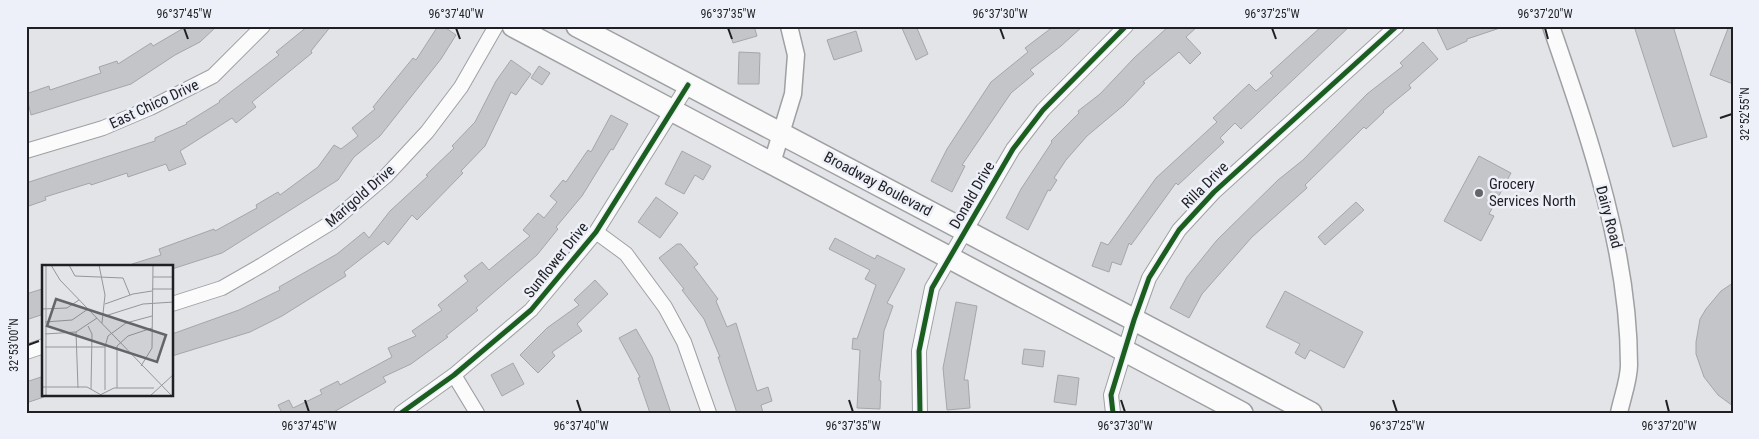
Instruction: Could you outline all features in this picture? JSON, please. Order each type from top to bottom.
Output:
[{"type":"main road","name":"Broadway Boulevard","points":[[513,26],[1242,413]]},
{"type":"main road","name":"Broadway Boulevard","points":[[577,26],[1311,413]]},
{"type":"street","name":"East Chico Drive","points":[[26,152],[103,128],[150,108],[213,76],[263,26]]},
{"type":"street","name":"Marigold Drive","points":[[174,303],[222,288],[262,265],[332,222],[386,176],[427,132],[461,86],[496,26]]},
{"type":"street","points":[[772,163],[793,94],[796,55],[788,26]]},
{"type":"street","name":"Donald Drive","points":[[920,413],[919,351],[932,288],[1013,149],[1043,110],[1126,26]]},
{"type":"street","name":"Rilla Drive","points":[[1113,413],[1111,395],[1149,278],[1179,230],[1214,192],[1397,26]]},
{"type":"street","name":"Dairy Road","points":[[1552,26],[1589,142],[1619,251],[1629,366],[1619,413]]},
{"type":"street","name":"Sunflower Drive","points":[[401,413],[454,376],[531,310],[596,232],[688,85]]},
{"type":"street","points":[[596,232],[626,254],[665,307],[684,342],[709,413]]},
{"type":"street","points":[[26,352],[42,347]]},
{"type":"street","points":[[454,376],[477,413]]},
{"type":"building","points":[[187,26],[217,26],[200,42],[175,55],[131,84],[31,115],[26,94],[49,86],[50,90],[101,73],[99,67],[117,61],[118,64],[151,43],[153,46]]},
{"type":"building","points":[[308,26],[331,26],[311,51],[312,53],[252,102],[256,107],[236,123],[232,118],[180,151],[186,164],[169,171],[166,164],[128,177],[127,173],[45,197],[46,200],[26,207],[26,183],[155,141],[155,138],[187,124],[220,102],[279,55],[276,52]]},
{"type":"building","points":[[438,26],[443,26],[456,35],[441,59],[380,136],[354,157],[338,180],[222,253],[174,268],[174,265],[132,265],[161,255],[159,249],[214,229],[215,231],[257,208],[256,205],[278,192],[280,195],[318,167],[334,145],[341,149],[358,136],[352,128],[375,109],[373,107],[413,58],[416,60]]},
{"type":"building","points":[[728,26],[754,26],[757,36],[733,43]]},
{"type":"building","points":[[901,26],[916,26],[928,54],[916,60]]},
{"type":"building","points":[[1054,26],[1083,26],[1030,70],[1034,74],[1011,93],[962,165],[965,166],[952,192],[931,181],[947,149],[991,82],[1028,52],[1025,48]]},
{"type":"building","points":[[1169,26],[1198,26],[1186,37],[1201,53],[1190,64],[1179,52],[1143,82],[1145,83],[1124,105],[1087,136],[1066,160],[1054,178],[1057,180],[1050,191],[1048,190],[1028,230],[1006,218],[1021,189],[1051,141],[1079,113],[1078,111],[1100,94],[1134,58]]},
{"type":"building","points":[[1322,26],[1350,26],[1241,129],[1235,123],[1220,138],[1224,142],[1178,185],[1176,183],[1131,245],[1129,243],[1121,265],[1112,262],[1109,272],[1092,266],[1101,242],[1108,245],[1156,178],[1217,122],[1213,118],[1249,84],[1256,91],[1273,76],[1270,73]]},
{"type":"building","points":[[1444,26],[1500,26],[1500,28],[1467,39],[1467,41],[1447,50],[1437,29]]},
{"type":"building","points":[[1634,26],[1673,26],[1707,137],[1673,147]]},
{"type":"building","points":[[1729,26],[1733,26],[1733,84],[1710,75]]},
{"type":"building","points":[[856,31],[862,51],[834,60],[827,40]]},
{"type":"building","points":[[1423,42],[1438,59],[1409,85],[1411,88],[1383,111],[1366,129],[1364,127],[1305,185],[1307,188],[1252,237],[1202,294],[1189,318],[1170,308],[1187,277],[1217,240],[1278,180],[1303,160],[1367,94],[1403,66],[1400,63]]},
{"type":"building","points":[[739,52],[760,53],[759,84],[738,84]]},
{"type":"building","points":[[511,60],[531,74],[516,95],[511,92],[485,146],[461,171],[463,173],[417,220],[412,215],[388,245],[384,241],[344,272],[346,276],[282,316],[250,332],[174,355],[174,333],[239,310],[280,290],[279,287],[337,254],[364,232],[369,238],[390,211],[428,176],[426,175],[454,148],[452,146],[475,122],[496,81]]},
{"type":"building","points":[[539,66],[550,73],[542,85],[531,78]]},
{"type":"building","points":[[611,115],[628,124],[582,196],[556,227],[558,229],[537,255],[476,308],[478,310],[446,336],[448,337],[411,364],[383,377],[386,382],[332,413],[282,413],[278,405],[289,400],[293,408],[322,394],[320,390],[338,381],[340,385],[392,357],[388,348],[416,336],[412,331],[442,310],[438,305],[468,281],[464,276],[482,262],[489,270],[530,236],[523,230],[538,213],[544,218],[557,202],[550,196],[563,180],[566,182],[588,150],[591,152]]},
{"type":"building","points":[[682,151],[711,166],[703,180],[695,175],[684,194],[665,184]]},
{"type":"building","name":"Grocery Services North","points":[[1479,156],[1511,173],[1489,214],[1494,216],[1481,241],[1444,221]]},
{"type":"building","points":[[656,197],[678,213],[660,238],[638,222]]},
{"type":"building","points":[[1356,202],[1364,210],[1325,245],[1318,237]]},
{"type":"building","points":[[835,238],[875,259],[877,255],[905,269],[887,303],[893,306],[884,331],[879,380],[881,381],[880,409],[857,408],[860,350],[852,349],[853,338],[857,339],[876,285],[865,279],[870,270],[829,249]]},
{"type":"building","points":[[677,244],[681,244],[698,264],[694,267],[718,299],[716,301],[727,327],[736,323],[757,391],[768,387],[772,401],[761,405],[763,413],[737,413],[718,357],[720,357],[704,319],[682,290],[684,289],[659,258]]},
{"type":"building","points":[[595,280],[608,294],[577,324],[582,331],[552,352],[555,356],[538,373],[520,355],[547,328],[579,305],[574,300]]},
{"type":"building","points":[[1733,283],[1733,406],[1718,395],[1704,377],[1696,354],[1696,342],[1700,319],[1706,309],[1721,291]]},
{"type":"building","points":[[42,289],[42,315],[26,320],[26,294]]},
{"type":"building","points":[[1285,291],[1363,332],[1344,368],[1310,350],[1305,359],[1295,353],[1300,344],[1266,327]]},
{"type":"building","points":[[956,302],[977,306],[964,380],[968,380],[970,408],[947,410],[943,368]]},
{"type":"building","points":[[636,329],[652,357],[671,413],[650,413],[638,378],[640,377],[619,338]]},
{"type":"building","points":[[1024,349],[1045,351],[1043,367],[1022,364]]},
{"type":"building","points":[[513,363],[524,384],[502,396],[491,375]]},
{"type":"building","points":[[1058,375],[1079,378],[1076,405],[1054,402]]},
{"type":"building","points":[[42,377],[42,396],[44,397],[26,403],[26,382]]},
{"type":"cycle path","points":[[920,413],[919,351],[932,288],[1013,149],[1043,110],[1126,26]]},
{"type":"cycle path","points":[[1113,413],[1111,395],[1149,278],[1179,230],[1214,192],[1397,26]]},
{"type":"cycle path","points":[[401,413],[454,375],[531,310],[596,232],[688,85]]},
{"type":"place","name":"Grocery Services North","points":[[1479,193]]}]
